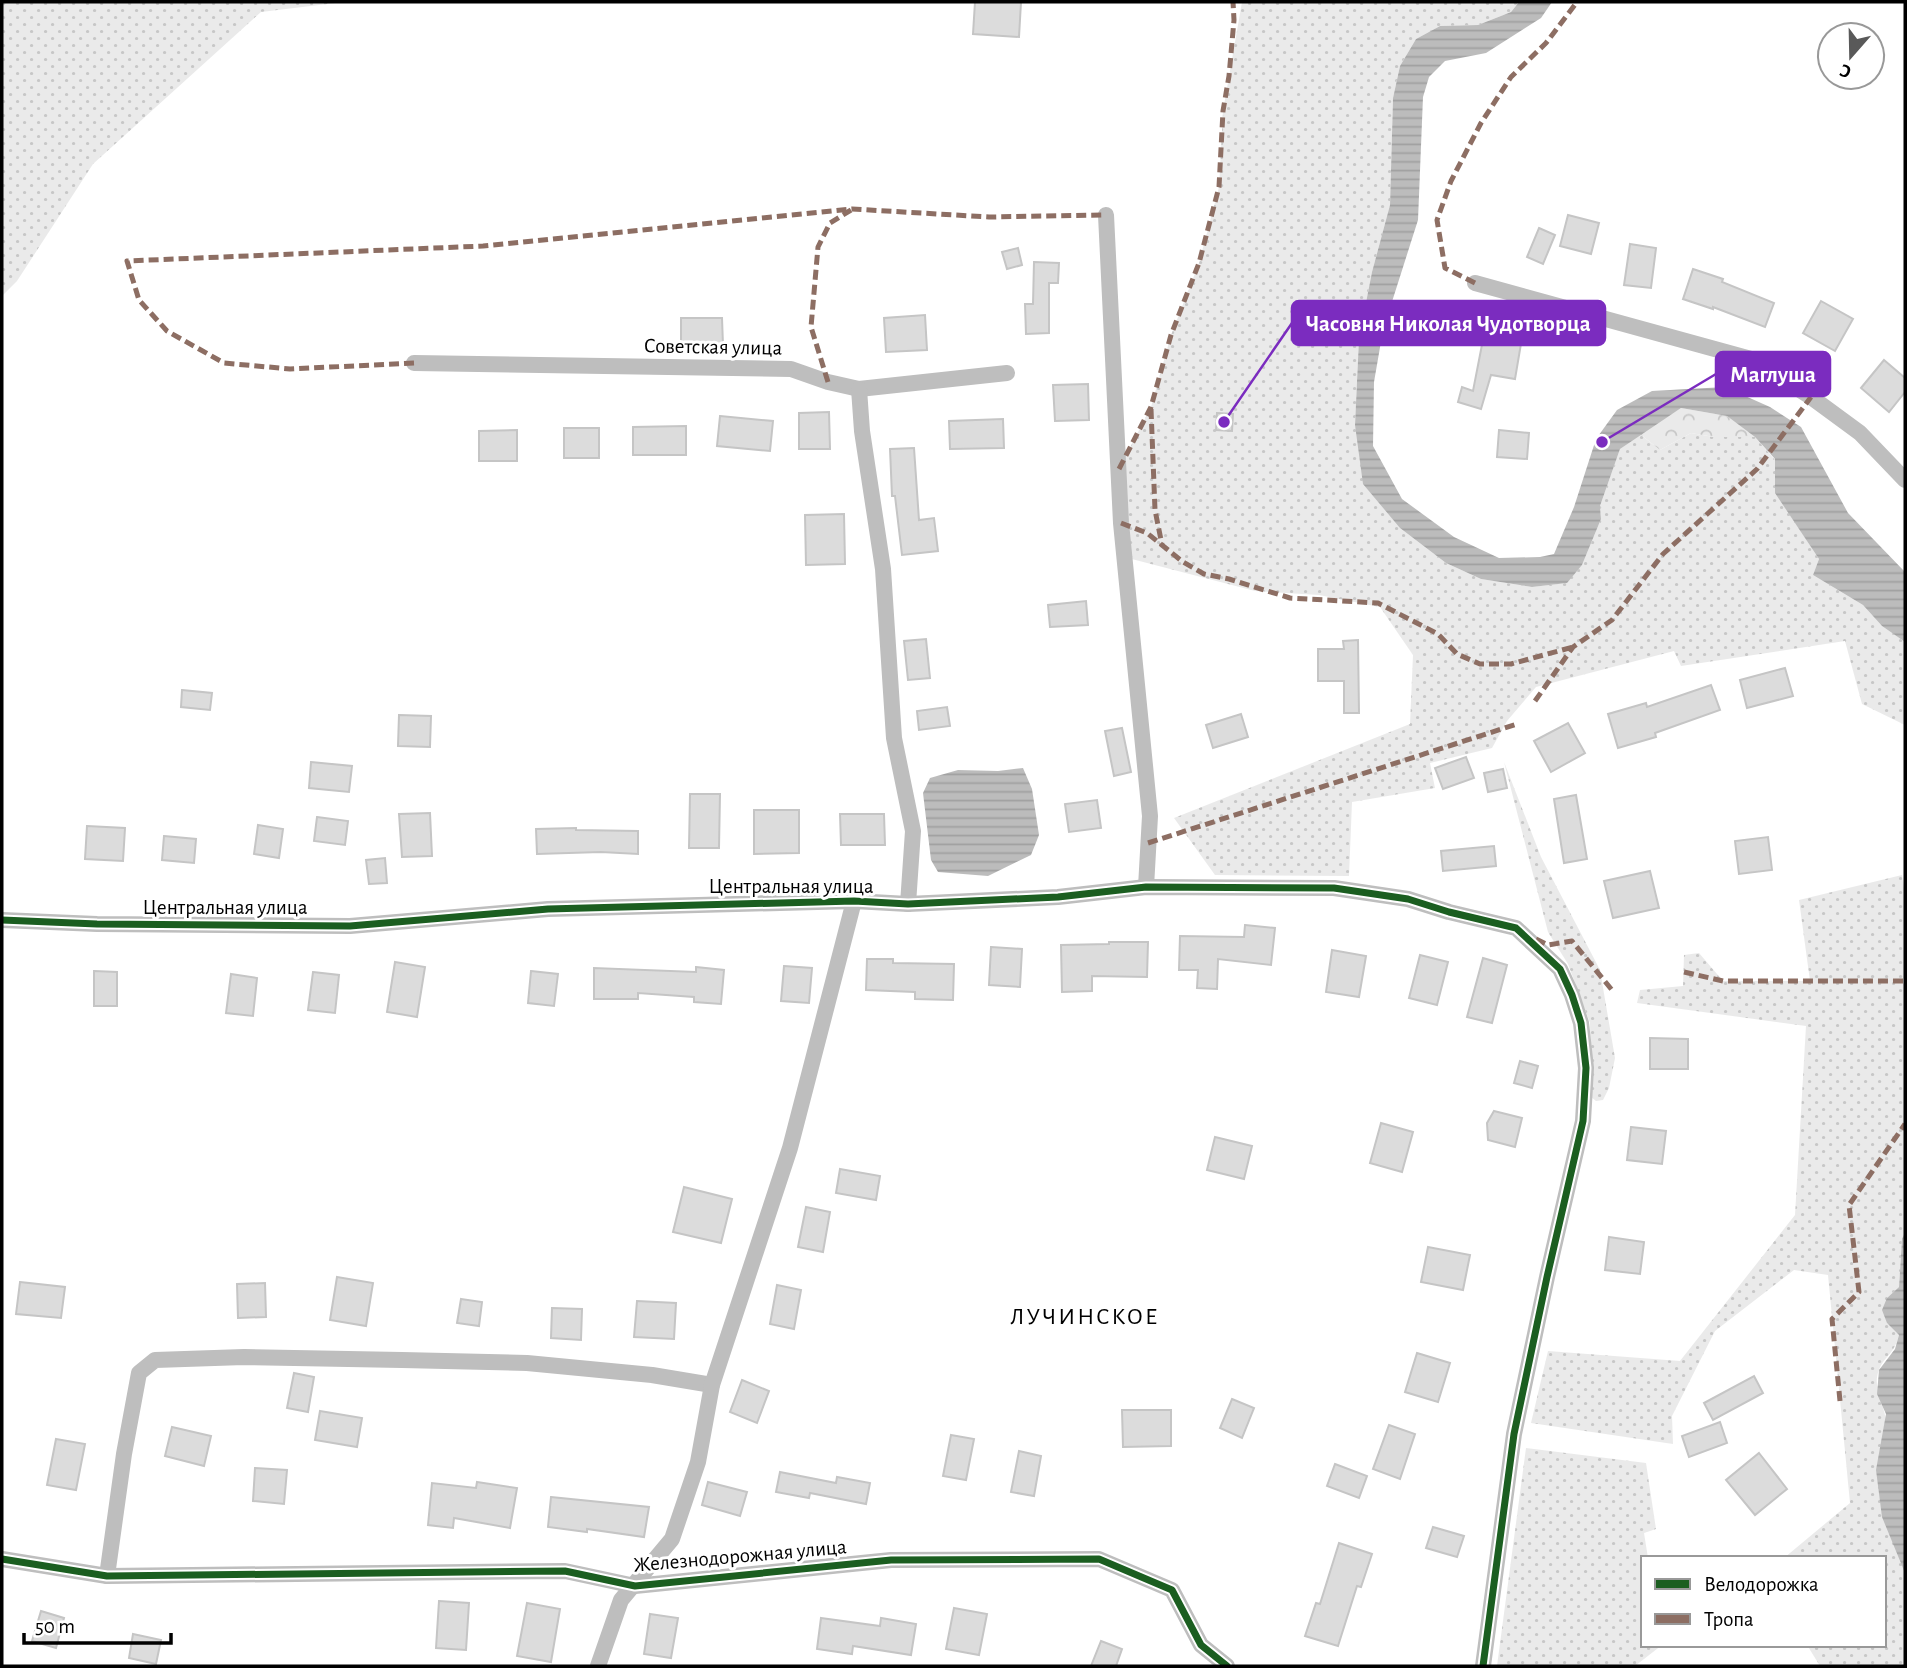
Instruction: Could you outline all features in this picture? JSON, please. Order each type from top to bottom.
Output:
[{"type":"street","points":[[1106,215],[1124,557],[1150,816],[1146,887]]},
{"type":"street","points":[[1475,283],[1751,359],[1811,397],[1860,433],[1905,480]]},
{"type":"street","name":"Советская улица","points":[[414,363],[791,369],[859,389],[1007,373]]},
{"type":"street","points":[[859,389],[862,431],[883,569],[894,738],[912,831],[908,904]]},
{"type":"street","name":"Центральная улица","points":[[2,920],[97,924],[350,926],[548,909],[854,901],[908,904],[1058,897],[1146,887],[1334,888],[1408,899],[1516,928],[1560,969],[1581,1023],[1586,1068],[1583,1121],[1514,1434],[1483,1666]]},
{"type":"street","name":"Железнодорожная улица","points":[[598,1666],[621,1600],[672,1539],[698,1462],[712,1385],[790,1148],[854,901]]},
{"type":"street","points":[[107,1576],[124,1454],[139,1373],[155,1360],[244,1357],[527,1363],[652,1375],[712,1385]]},
{"type":"street","name":"Железнодорожная улица","points":[[2,1559],[107,1576],[565,1571],[635,1586],[891,1560],[1100,1559],[1172,1590],[1201,1645],[1227,1666]]},
{"type":"green space","points":[[2,2],[344,2],[261,12],[93,164],[17,281],[2,296]]},
{"type":"green space","points":[[1242,2],[1519,2],[1511,12],[1478,25],[1440,26],[1416,39],[1400,66],[1393,98],[1390,205],[1372,272],[1359,338],[1355,425],[1400,528],[1446,563],[1481,579],[1532,587],[1566,583],[1582,565],[1601,519],[1600,506],[1620,449],[1640,434],[1660,450],[1691,433],[1714,437],[1755,437],[1775,460],[1776,493],[1819,559],[1813,575],[1863,605],[1882,626],[1905,642],[1905,725],[1862,704],[1845,641],[1681,666],[1674,651],[1536,687],[1507,721],[1492,748],[1430,763],[1435,788],[1352,802],[1349,876],[1215,875],[1174,818],[1410,724],[1413,655],[1380,607],[1319,595],[1255,591],[1124,557],[1119,469],[1151,407],[1171,335],[1199,263],[1219,187],[1223,111]]},
{"type":"green space","points":[[1681,408],[1727,416],[1755,437],[1714,437],[1691,433],[1660,450],[1640,434]]},
{"type":"green space","points":[[1504,762],[1541,857],[1600,970],[1615,1058],[1609,1088],[1603,1100],[1596,1101],[1591,1097],[1590,1023],[1568,964],[1548,932]]},
{"type":"green space","points":[[1902,875],[1905,895],[1905,1232],[1902,1239],[1899,1287],[1887,1298],[1887,1323],[1899,1335],[1881,1365],[1877,1384],[1886,1419],[1905,1573],[1905,1666],[1820,1666],[1808,1647],[1886,1647],[1886,1556],[1786,1556],[1850,1503],[1828,1275],[1794,1270],[1715,1331],[1672,1416],[1673,1444],[1531,1423],[1548,1351],[1680,1361],[1795,1215],[1806,1026],[1637,1003],[1640,990],[1683,986],[1684,955],[1699,953],[1723,981],[1810,981],[1799,900]]},
{"type":"green space","points":[[1526,1448],[1646,1463],[1656,1529],[1644,1533],[1648,1556],[1641,1556],[1641,1647],[1659,1647],[1635,1666],[1497,1666]]},
{"type":"shaded area","points":[[1519,2],[1552,2],[1541,18],[1486,53],[1445,61],[1429,77],[1423,97],[1418,220],[1383,330],[1374,382],[1373,446],[1402,499],[1454,537],[1499,558],[1554,554],[1574,507],[1596,439],[1617,410],[1652,391],[1725,387],[1770,407],[1801,427],[1848,513],[1905,572],[1905,642],[1882,626],[1863,605],[1813,575],[1819,559],[1775,493],[1775,459],[1755,437],[1727,416],[1681,408],[1620,449],[1600,506],[1601,519],[1582,565],[1567,583],[1532,587],[1481,579],[1446,563],[1400,528],[1363,484],[1355,425],[1359,338],[1372,272],[1390,205],[1393,98],[1400,66],[1416,39],[1440,26],[1478,25],[1511,12]]},
{"type":"shaded area","points":[[1023,768],[1032,789],[1039,835],[1031,855],[988,876],[938,872],[931,860],[923,793],[930,778],[958,770],[998,771]]},
{"type":"shaded area","points":[[1905,1232],[1905,1573],[1882,1517],[1876,1470],[1886,1414],[1877,1394],[1879,1370],[1895,1349],[1899,1335],[1887,1323],[1882,1310],[1887,1298],[1899,1287],[1902,1239]]},
{"type":"building","points":[[975,2],[1021,2],[1019,37],[973,34]]},
{"type":"building","points":[[1568,215],[1599,223],[1591,254],[1560,246]]},
{"type":"building","points":[[1539,228],[1555,235],[1543,264],[1527,257]]},
{"type":"building","points":[[1630,244],[1656,248],[1651,288],[1624,285]]},
{"type":"building","points":[[1018,248],[1022,265],[1007,269],[1002,252]]},
{"type":"building","points":[[1034,262],[1059,263],[1058,283],[1049,283],[1049,333],[1026,334],[1025,304],[1033,304]]},
{"type":"building","points":[[1693,269],[1723,279],[1722,282],[1774,303],[1765,327],[1713,307],[1683,299]]},
{"type":"building","points":[[1821,301],[1853,319],[1835,351],[1803,333]]},
{"type":"building","points":[[925,315],[927,350],[886,352],[884,318]]},
{"type":"building","points":[[681,318],[722,318],[723,345],[681,346]]},
{"type":"building","points":[[1487,319],[1524,326],[1515,379],[1491,375],[1481,409],[1458,402],[1462,387],[1473,391]]},
{"type":"building","points":[[1884,360],[1905,378],[1905,392],[1889,412],[1861,388]]},
{"type":"building","points":[[1088,384],[1089,420],[1055,421],[1053,385]]},
{"type":"building","points":[[829,412],[830,449],[799,449],[799,413]]},
{"type":"building","points":[[1217,413],[1233,414],[1232,431],[1216,430]]},
{"type":"building","points":[[720,416],[773,421],[770,451],[717,446]]},
{"type":"building","points":[[1003,419],[1004,448],[950,449],[949,421]]},
{"type":"building","points":[[686,426],[686,455],[633,455],[633,427]]},
{"type":"building","points":[[564,428],[599,428],[599,458],[564,458]]},
{"type":"building","points":[[517,430],[517,461],[479,461],[479,431]]},
{"type":"building","points":[[1499,430],[1529,433],[1527,459],[1497,457]]},
{"type":"building","points":[[914,448],[919,520],[934,518],[938,551],[902,555],[895,496],[892,496],[890,449]]},
{"type":"building","points":[[844,514],[845,564],[806,565],[805,515]]},
{"type":"building","points":[[1086,601],[1088,625],[1050,627],[1048,605]]},
{"type":"building","points":[[926,639],[930,678],[908,680],[904,641]]},
{"type":"building","points":[[1358,640],[1359,713],[1344,713],[1344,681],[1318,681],[1318,649],[1344,649],[1343,641]]},
{"type":"building","points":[[1785,668],[1793,696],[1747,708],[1740,680]]},
{"type":"building","points":[[1711,685],[1720,710],[1655,733],[1656,737],[1618,748],[1608,714],[1646,703],[1647,707]]},
{"type":"building","points":[[182,690],[212,693],[210,710],[181,707]]},
{"type":"building","points":[[947,707],[950,726],[919,730],[917,711]]},
{"type":"building","points":[[1241,714],[1248,737],[1213,748],[1206,725]]},
{"type":"building","points":[[399,715],[431,716],[430,747],[398,746]]},
{"type":"building","points":[[1568,723],[1585,753],[1551,772],[1534,741]]},
{"type":"building","points":[[1122,728],[1131,772],[1114,776],[1105,731]]},
{"type":"building","points":[[1466,757],[1474,778],[1443,789],[1435,768]]},
{"type":"building","points":[[311,762],[352,766],[349,792],[309,788]]},
{"type":"building","points":[[1503,769],[1507,788],[1488,792],[1484,773]]},
{"type":"building","points":[[690,794],[720,794],[719,848],[689,848]]},
{"type":"building","points":[[1576,795],[1587,859],[1564,863],[1554,799]]},
{"type":"building","points":[[1097,800],[1101,828],[1069,832],[1065,804]]},
{"type":"building","points":[[754,810],[799,810],[799,853],[754,854]]},
{"type":"building","points":[[430,813],[432,856],[402,857],[399,814]]},
{"type":"building","points":[[840,814],[884,814],[885,845],[841,845]]},
{"type":"building","points":[[317,817],[348,821],[345,845],[314,841]]},
{"type":"building","points":[[258,825],[283,829],[279,858],[254,854]]},
{"type":"building","points":[[87,826],[125,828],[123,861],[85,859]]},
{"type":"building","points":[[536,829],[638,831],[638,854],[537,854]]},
{"type":"building","points":[[164,836],[196,839],[194,863],[162,860]]},
{"type":"building","points":[[1768,837],[1772,870],[1739,874],[1735,841]]},
{"type":"building","points":[[1494,846],[1496,866],[1443,871],[1441,851]]},
{"type":"building","points":[[385,858],[387,883],[369,884],[366,860]]},
{"type":"building","points":[[1650,871],[1659,908],[1613,918],[1604,881]]},
{"type":"building","points":[[1245,925],[1275,928],[1271,965],[1218,959],[1217,989],[1197,988],[1198,970],[1179,970],[1180,936],[1244,937]]},
{"type":"building","points":[[1148,942],[1147,977],[1092,976],[1092,991],[1062,992],[1061,945]]},
{"type":"building","points":[[991,947],[1022,949],[1020,987],[989,985]]},
{"type":"building","points":[[1332,950],[1366,956],[1359,997],[1326,992]]},
{"type":"building","points":[[1420,955],[1448,962],[1437,1005],[1409,998]]},
{"type":"building","points":[[1483,958],[1507,965],[1492,1023],[1467,1017]]},
{"type":"building","points":[[867,959],[893,959],[893,963],[954,964],[953,1000],[915,999],[915,992],[866,990]]},
{"type":"building","points":[[395,962],[425,967],[417,1017],[387,1012]]},
{"type":"building","points":[[784,966],[812,968],[809,1003],[781,1001]]},
{"type":"building","points":[[696,967],[724,970],[721,1004],[694,1002],[694,997],[638,993],[638,999],[594,999],[594,968],[696,972]]},
{"type":"building","points":[[94,971],[117,972],[117,1006],[94,1006]]},
{"type":"building","points":[[531,971],[558,974],[554,1006],[528,1003]]},
{"type":"building","points":[[313,972],[339,975],[335,1013],[308,1010]]},
{"type":"building","points":[[231,974],[257,978],[253,1016],[226,1013]]},
{"type":"building","points":[[1650,1038],[1688,1039],[1688,1069],[1650,1069]]},
{"type":"building","points":[[1520,1061],[1538,1066],[1532,1088],[1514,1083]]},
{"type":"building","points":[[1494,1111],[1522,1118],[1515,1147],[1488,1140],[1487,1123]]},
{"type":"building","points":[[1381,1123],[1413,1132],[1402,1172],[1370,1163]]},
{"type":"building","points":[[1631,1127],[1666,1131],[1662,1164],[1627,1160]]},
{"type":"building","points":[[1215,1137],[1252,1146],[1244,1179],[1207,1170]]},
{"type":"building","points":[[840,1169],[880,1176],[876,1200],[836,1193]]},
{"type":"building","points":[[684,1187],[732,1199],[721,1243],[673,1232]]},
{"type":"building","points":[[806,1207],[830,1212],[823,1252],[798,1247]]},
{"type":"building","points":[[1609,1237],[1644,1242],[1640,1274],[1605,1270]]},
{"type":"building","points":[[1428,1247],[1470,1255],[1463,1290],[1421,1282]]},
{"type":"building","points":[[337,1277],[373,1283],[366,1326],[330,1320]]},
{"type":"building","points":[[20,1282],[65,1287],[61,1318],[16,1314]]},
{"type":"building","points":[[265,1283],[266,1317],[238,1318],[237,1284]]},
{"type":"building","points":[[777,1285],[801,1290],[794,1329],[770,1324]]},
{"type":"building","points":[[461,1299],[482,1302],[479,1326],[457,1323]]},
{"type":"building","points":[[637,1301],[676,1303],[674,1339],[634,1337]]},
{"type":"building","points":[[552,1308],[582,1309],[581,1340],[551,1338]]},
{"type":"building","points":[[1417,1353],[1450,1363],[1438,1402],[1405,1392]]},
{"type":"building","points":[[294,1373],[314,1377],[308,1412],[287,1408]]},
{"type":"building","points":[[1754,1376],[1763,1393],[1713,1420],[1704,1403]]},
{"type":"building","points":[[742,1380],[769,1391],[757,1423],[730,1412]]},
{"type":"building","points":[[1232,1399],[1254,1408],[1242,1438],[1220,1428]]},
{"type":"building","points":[[1122,1410],[1171,1410],[1171,1446],[1123,1447]]},
{"type":"building","points":[[320,1411],[362,1418],[357,1447],[315,1440]]},
{"type":"building","points":[[1720,1422],[1727,1443],[1689,1457],[1682,1436]]},
{"type":"building","points":[[1389,1425],[1415,1434],[1400,1479],[1373,1469]]},
{"type":"building","points":[[172,1427],[211,1436],[204,1466],[165,1456]]},
{"type":"building","points":[[951,1435],[974,1439],[966,1480],[943,1476]]},
{"type":"building","points":[[56,1439],[85,1444],[76,1490],[47,1485]]},
{"type":"building","points":[[1019,1451],[1041,1456],[1034,1496],[1011,1492]]},
{"type":"building","points":[[1759,1453],[1787,1489],[1755,1515],[1726,1480]]},
{"type":"building","points":[[1335,1464],[1367,1476],[1359,1498],[1327,1486]]},
{"type":"building","points":[[255,1468],[287,1470],[284,1504],[253,1501]]},
{"type":"building","points":[[780,1472],[836,1483],[837,1477],[870,1483],[866,1504],[810,1493],[809,1498],[776,1492]]},
{"type":"building","points":[[477,1482],[517,1488],[510,1528],[454,1518],[453,1528],[428,1525],[432,1483],[476,1488]]},
{"type":"building","points":[[708,1482],[747,1492],[740,1516],[702,1505]]},
{"type":"building","points":[[551,1497],[649,1507],[644,1537],[548,1527]]},
{"type":"building","points":[[1433,1527],[1464,1536],[1457,1557],[1426,1548]]},
{"type":"building","points":[[1339,1543],[1372,1554],[1361,1587],[1357,1586],[1338,1646],[1305,1636],[1316,1603],[1320,1604]]},
{"type":"building","points":[[439,1601],[469,1603],[466,1650],[436,1648]]},
{"type":"building","points":[[527,1603],[560,1609],[551,1662],[517,1656]]},
{"type":"building","points":[[954,1608],[987,1614],[979,1655],[946,1649]]},
{"type":"building","points":[[41,1611],[64,1618],[56,1648],[32,1641]]},
{"type":"building","points":[[650,1614],[678,1618],[671,1658],[644,1654]]},
{"type":"building","points":[[821,1618],[880,1626],[881,1618],[916,1624],[911,1655],[853,1646],[852,1654],[817,1649]]},
{"type":"building","points":[[133,1634],[161,1640],[156,1664],[129,1658]]},
{"type":"building","points":[[1101,1641],[1122,1649],[1116,1666],[1091,1666]]},
{"type":"marked path","points":[[1119,469],[1151,407],[1171,335],[1199,263],[1219,187],[1223,111],[1234,20],[1233,2]]},
{"type":"marked path","points":[[1475,283],[1445,268],[1437,220],[1451,181],[1481,123],[1511,77],[1546,43],[1577,2]]},
{"type":"marked path","points":[[414,363],[290,369],[224,363],[167,331],[139,300],[127,261],[483,246],[852,209],[989,217],[1106,215]]},
{"type":"marked path","points":[[828,382],[811,327],[818,247],[830,223],[851,210]]},
{"type":"marked path","points":[[1535,701],[1573,647],[1612,620],[1663,554],[1757,469],[1811,397]]},
{"type":"marked path","points":[[1151,409],[1155,510],[1162,545]]},
{"type":"marked path","points":[[1121,523],[1147,533],[1183,562],[1204,574],[1290,598],[1378,603],[1438,634],[1457,654],[1480,664],[1511,664],[1573,647]]},
{"type":"marked path","points":[[1148,843],[1517,724]]},
{"type":"marked path","points":[[1536,939],[1548,945],[1572,941],[1612,990]]},
{"type":"marked path","points":[[1684,972],[1723,981],[1905,981]]},
{"type":"marked path","points":[[1840,1401],[1832,1319],[1859,1292],[1849,1205],[1905,1124]]},
{"type":"cycle path","points":[[2,920],[97,924],[350,926],[548,909],[854,901],[908,904],[1058,897],[1146,887],[1334,888],[1408,899],[1516,928],[1560,969],[1581,1023],[1586,1068],[1583,1121],[1514,1434],[1483,1666]]},
{"type":"cycle path","points":[[2,1559],[107,1576],[565,1571],[635,1586],[891,1560],[1099,1559],[1172,1590],[1201,1645],[1227,1666]]},
{"type":"place","name":"Часовня Николая Чудотворца","points":[[1224,422]]},
{"type":"place","name":"Маглуша","points":[[1602,442]]},
{"type":"district","name":"ЛУЧИНСКОЕ","points":[[1085,1317]]}]
